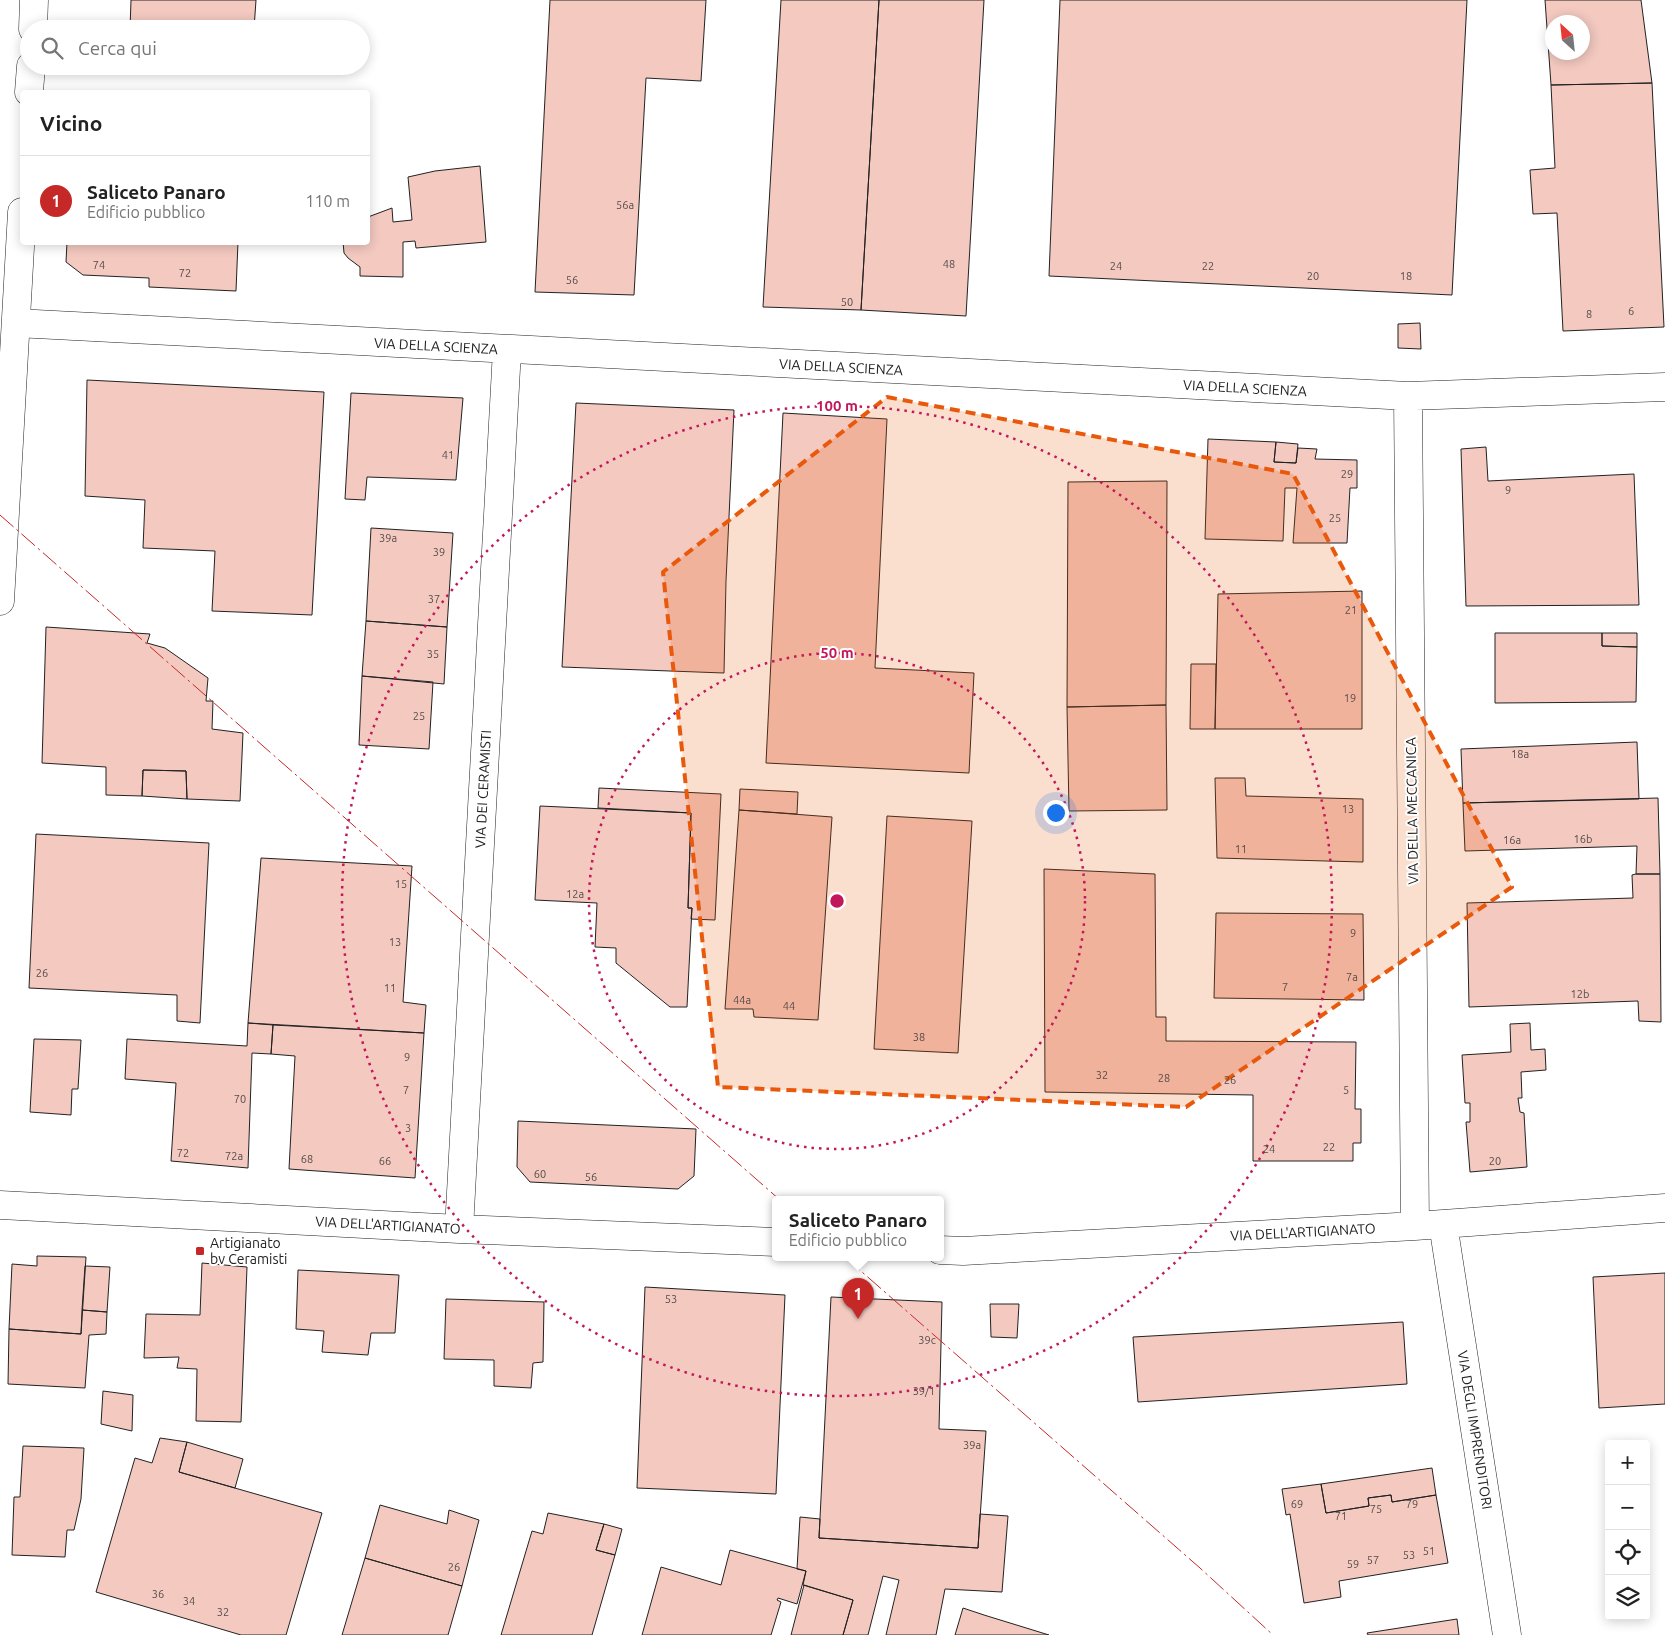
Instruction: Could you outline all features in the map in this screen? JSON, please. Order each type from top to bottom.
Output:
[{"type":"street","points":[[33,20],[34,0]]},
{"type":"street","points":[[29,90],[30,75]]},
{"type":"street","points":[[0,601],[20,245]]},
{"type":"street","name":"VIA DELLA SCIENZA","points":[[16,323],[1408,396],[1665,387]]},
{"type":"street","name":"VIA DEI CERAMISTI","points":[[459,1228],[507,350]]},
{"type":"street","name":"VIA DELLA MECCANICA","points":[[1408,396],[1416,1226]]},
{"type":"street","name":"VIA DELL'ARTIGIANATO","points":[[0,1205],[772,1242]]},
{"type":"street","name":"VIA DELL'ARTIGIANATO","points":[[944,1250],[964,1251],[1416,1226],[1665,1208]]},
{"type":"street","name":"VIA DEGLI IMPRENDITORI","points":[[1443,1224],[1507,1635]]},
{"type":"highlighted area","points":[[887,397],[1293,474],[1512,887],[1186,1107],[718,1087],[663,572]]},
{"type":"building","points":[[131,0],[256,0],[255,20],[130,20]]},
{"type":"building","points":[[550,0],[706,0],[701,81],[646,78],[634,295],[535,292]]},
{"type":"building","points":[[781,0],[879,0],[861,310],[763,307]]},
{"type":"building","points":[[879,0],[984,0],[966,316],[861,310]]},
{"type":"building","points":[[1060,0],[1467,0],[1452,295],[1049,276]]},
{"type":"building","points":[[1545,0],[1641,0],[1652,83],[1551,85],[1549,60],[1590,60],[1590,15],[1546,15]]},
{"type":"building","points":[[1652,83],[1664,327],[1563,331],[1557,213],[1533,214],[1530,170],[1555,168],[1551,85]]},
{"type":"building","points":[[480,166],[486,242],[416,248],[415,241],[403,242],[403,277],[360,276],[360,267],[344,253],[343,245],[370,245],[370,216],[392,208],[393,222],[412,220],[408,177],[435,171]]},
{"type":"building","points":[[67,245],[238,245],[236,291],[149,287],[149,278],[83,275],[66,262]]},
{"type":"building","points":[[1420,323],[1421,349],[1398,348],[1398,324]]},
{"type":"building","points":[[87,380],[324,392],[312,615],[212,611],[215,551],[143,548],[145,500],[85,496]]},
{"type":"building","points":[[351,393],[463,398],[456,480],[367,477],[365,500],[345,499]]},
{"type":"building","points":[[576,403],[734,410],[724,673],[562,667]]},
{"type":"building","points":[[783,413],[887,419],[875,668],[974,673],[969,773],[766,763]]},
{"type":"building","points":[[1208,439],[1276,442],[1274,462],[1296,463],[1298,448],[1317,449],[1315,459],[1357,460],[1357,488],[1350,488],[1347,543],[1293,543],[1297,488],[1285,488],[1283,541],[1205,539]]},
{"type":"building","points":[[1276,442],[1298,444],[1296,463],[1274,462]]},
{"type":"building","points":[[1486,447],[1488,481],[1634,474],[1639,605],[1466,606],[1461,449]]},
{"type":"building","points":[[1167,481],[1166,705],[1067,707],[1068,482]]},
{"type":"building","points":[[371,528],[453,533],[447,627],[366,621]]},
{"type":"building","points":[[1362,591],[1362,729],[1215,729],[1218,594]]},
{"type":"building","points":[[366,621],[447,627],[444,684],[362,676]]},
{"type":"building","points":[[46,627],[150,634],[147,643],[165,648],[208,678],[206,701],[213,701],[212,729],[243,733],[240,801],[187,799],[186,771],[143,770],[142,796],[106,795],[106,767],[42,763]]},
{"type":"building","points":[[1495,633],[1602,633],[1602,646],[1637,647],[1636,702],[1495,703]]},
{"type":"building","points":[[1602,633],[1637,633],[1637,647],[1602,646]]},
{"type":"building","points":[[1191,664],[1216,664],[1215,729],[1190,729]]},
{"type":"building","points":[[362,676],[433,682],[429,749],[359,745]]},
{"type":"building","points":[[1166,705],[1167,810],[1069,811],[1067,707]]},
{"type":"building","points":[[1637,742],[1639,799],[1463,803],[1461,749]]},
{"type":"building","points":[[143,770],[186,771],[187,799],[142,796]]},
{"type":"building","points":[[1215,778],[1245,778],[1246,796],[1363,799],[1363,862],[1217,858]]},
{"type":"building","points":[[599,788],[721,794],[715,920],[691,919],[692,908],[688,908],[691,813],[598,808]]},
{"type":"building","points":[[740,789],[798,792],[797,814],[739,810]]},
{"type":"building","points":[[1658,798],[1660,874],[1636,874],[1637,846],[1465,851],[1463,803]]},
{"type":"building","points":[[540,806],[691,813],[688,908],[692,908],[687,1007],[670,1007],[616,963],[616,948],[595,947],[597,903],[535,900]]},
{"type":"building","points":[[739,810],[832,817],[818,1020],[754,1017],[753,1009],[725,1009]]},
{"type":"building","points":[[887,816],[972,821],[958,1053],[874,1049]]},
{"type":"building","points":[[36,834],[209,843],[200,1023],[177,1021],[177,995],[29,988]]},
{"type":"building","points":[[261,858],[412,866],[403,1002],[426,1005],[424,1033],[248,1023]]},
{"type":"building","points":[[1044,869],[1155,874],[1156,1017],[1166,1017],[1166,1041],[1356,1042],[1355,1109],[1361,1109],[1361,1143],[1353,1143],[1353,1161],[1253,1161],[1253,1095],[1045,1092]]},
{"type":"building","points":[[1660,874],[1661,1022],[1639,1021],[1638,1001],[1469,1007],[1467,903],[1633,898],[1632,875]]},
{"type":"building","points":[[1216,913],[1363,914],[1364,1000],[1214,998]]},
{"type":"building","points":[[248,1023],[273,1025],[271,1054],[252,1053],[248,1168],[171,1161],[176,1083],[125,1079],[127,1039],[247,1046]]},
{"type":"building","points":[[1530,1023],[1531,1050],[1545,1049],[1546,1070],[1521,1072],[1522,1098],[1518,1098],[1520,1112],[1524,1113],[1527,1167],[1470,1172],[1466,1122],[1470,1122],[1470,1103],[1465,1103],[1462,1055],[1511,1052],[1510,1024]]},
{"type":"building","points":[[273,1025],[424,1033],[415,1178],[289,1169],[295,1056],[271,1054]]},
{"type":"building","points":[[34,1039],[81,1040],[78,1089],[72,1089],[71,1115],[30,1112]]},
{"type":"building","points":[[518,1121],[696,1129],[694,1176],[678,1189],[530,1182],[517,1167]]},
{"type":"building","points":[[37,1256],[86,1257],[81,1334],[9,1329],[12,1264],[37,1266]]},
{"type":"building","points":[[202,1263],[247,1267],[241,1422],[196,1421],[197,1369],[177,1368],[179,1357],[144,1358],[146,1314],[200,1315]]},
{"type":"building","points":[[85,1266],[110,1267],[107,1312],[82,1310]]},
{"type":"building","points":[[298,1270],[399,1275],[395,1333],[371,1333],[368,1355],[322,1352],[324,1331],[296,1329]]},
{"type":"building","points":[[1665,1273],[1665,1404],[1599,1408],[1593,1277]]},
{"type":"building","points":[[645,1287],[785,1295],[776,1494],[637,1488]]},
{"type":"building","points":[[831,1297],[942,1302],[939,1429],[986,1431],[978,1548],[819,1538]]},
{"type":"building","points":[[446,1299],[544,1302],[543,1362],[533,1363],[531,1388],[494,1386],[494,1360],[444,1359]]},
{"type":"building","points":[[990,1304],[1019,1304],[1017,1338],[991,1337]]},
{"type":"building","points":[[82,1310],[107,1312],[106,1334],[89,1335],[85,1388],[8,1384],[9,1329],[81,1334]]},
{"type":"building","points":[[1403,1322],[1407,1384],[1138,1402],[1133,1337]]},
{"type":"building","points":[[103,1391],[133,1395],[132,1431],[101,1424]]},
{"type":"building","points":[[160,1438],[187,1442],[179,1472],[322,1513],[286,1635],[241,1635],[96,1592],[135,1458],[152,1463]]},
{"type":"building","points":[[187,1442],[243,1459],[235,1488],[179,1472]]},
{"type":"building","points":[[23,1446],[84,1448],[81,1499],[74,1530],[67,1530],[65,1557],[12,1555],[14,1497],[20,1497]]},
{"type":"building","points":[[1432,1468],[1436,1495],[1392,1502],[1391,1495],[1368,1498],[1369,1506],[1326,1513],[1321,1484]]},
{"type":"building","points":[[1321,1484],[1326,1513],[1369,1506],[1368,1498],[1391,1495],[1392,1502],[1436,1495],[1448,1563],[1339,1581],[1341,1597],[1304,1603],[1290,1514],[1286,1515],[1282,1489]]},
{"type":"building","points":[[380,1505],[447,1524],[449,1510],[479,1520],[462,1586],[365,1558]]},
{"type":"building","points":[[548,1513],[604,1524],[596,1550],[615,1555],[592,1635],[501,1635],[532,1531],[543,1534]]},
{"type":"building","points":[[980,1514],[1008,1516],[1002,1592],[945,1589],[936,1635],[886,1635],[899,1580],[883,1576],[868,1635],[843,1635],[853,1600],[803,1585],[806,1571],[797,1569],[800,1517],[820,1519],[819,1538],[978,1548]]},
{"type":"building","points":[[604,1524],[622,1529],[615,1555],[596,1550]]},
{"type":"building","points":[[730,1550],[806,1571],[797,1604],[778,1598],[777,1600],[781,1602],[771,1635],[642,1635],[661,1567],[721,1585]]},
{"type":"building","points":[[365,1558],[462,1586],[448,1635],[342,1635]]},
{"type":"building","points":[[804,1585],[853,1600],[843,1635],[791,1635]]},
{"type":"building","points":[[963,1608],[984,1615],[1049,1635],[955,1635]]},
{"type":"building","points":[[1457,1619],[1459,1635],[1368,1635],[1367,1633]]},
{"type":"power","points":[[0,515],[775,1196]]},
{"type":"power","points":[[849,1261],[1200,1568],[1273,1635]]},
{"type":"place","name":"Artigianato bv Ceramisti","points":[[200,1251]]},
{"type":"place","name":"Saliceto Panaro","points":[[858,1319]]}]
